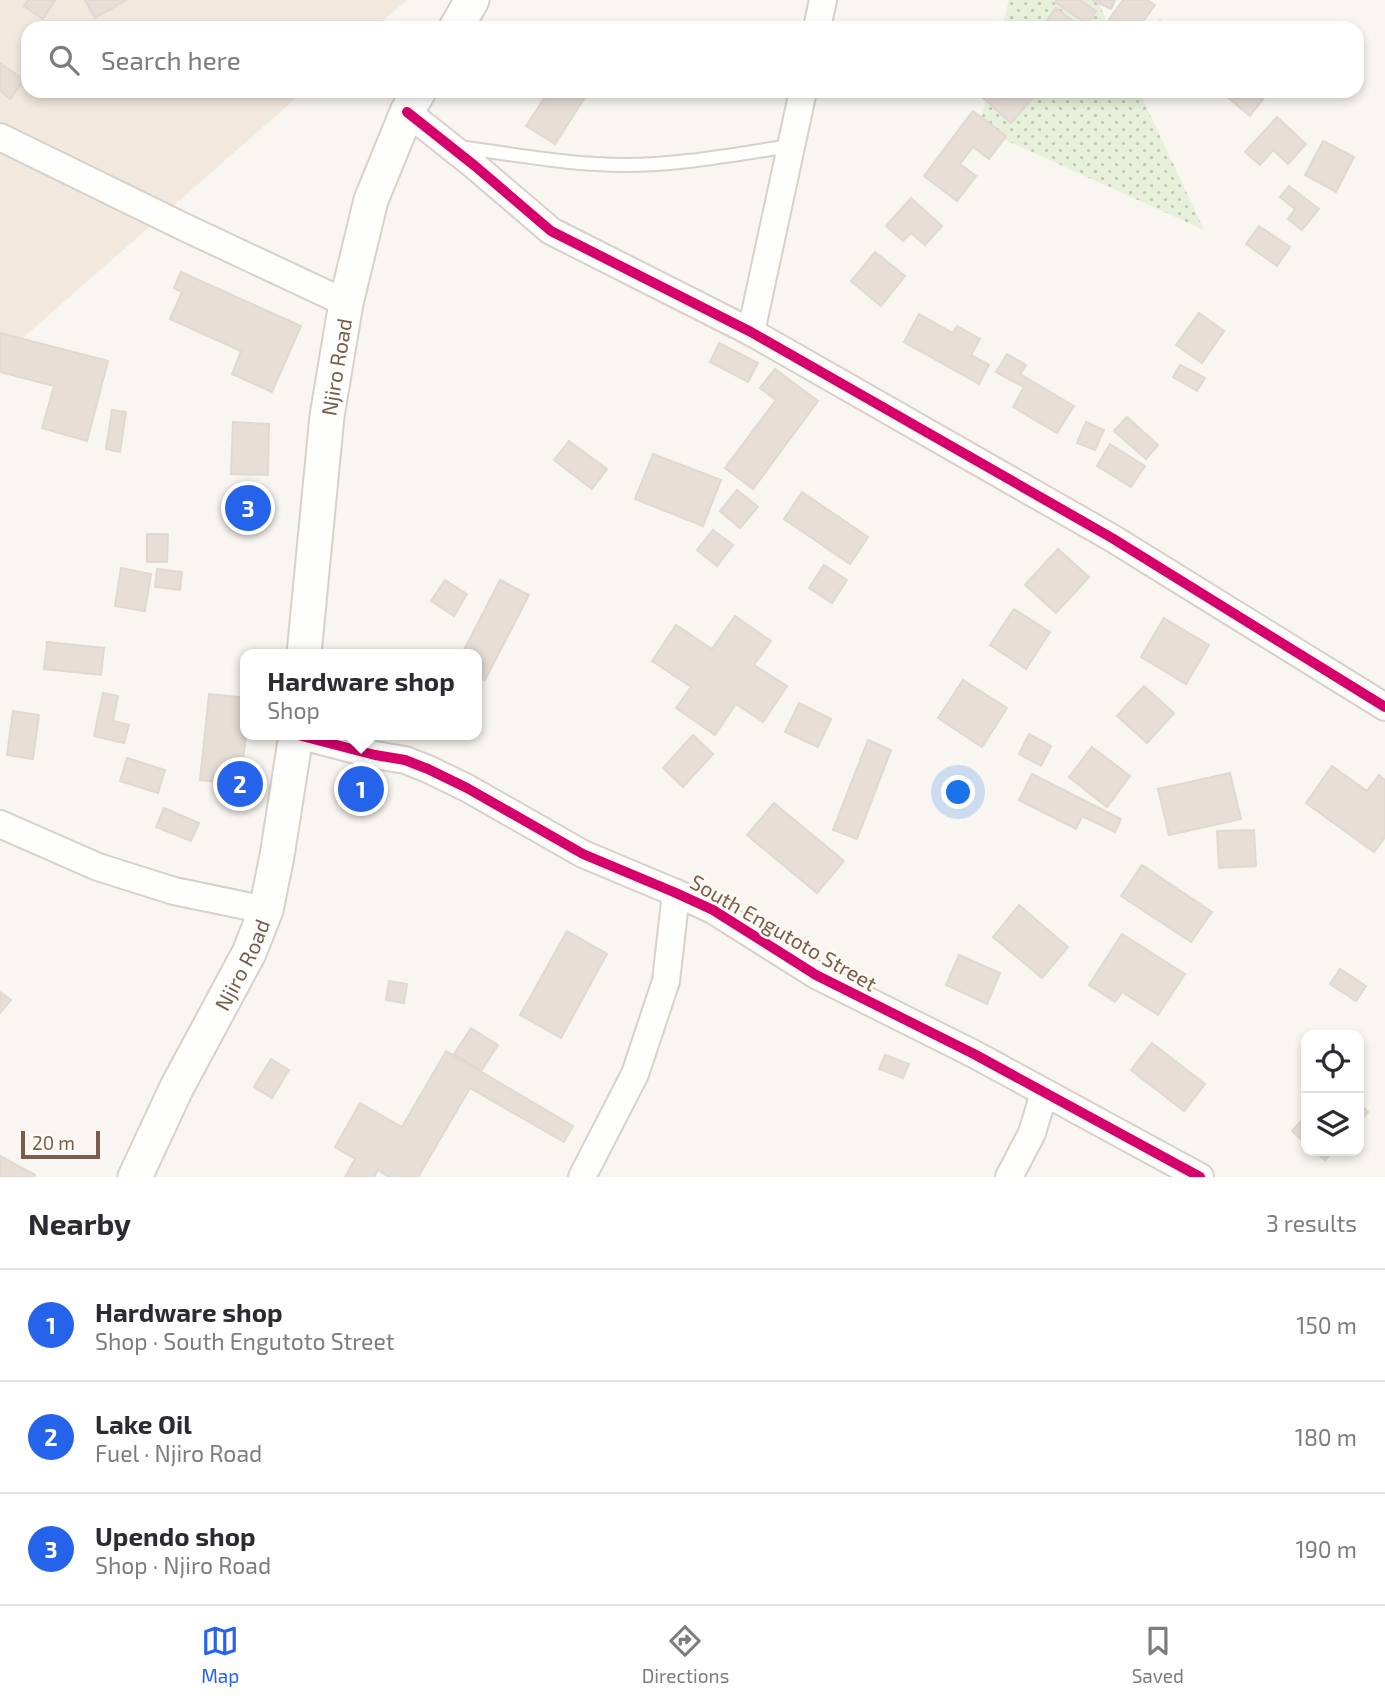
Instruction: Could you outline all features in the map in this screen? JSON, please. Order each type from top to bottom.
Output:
[{"type":"street","points":[[460,21],[472,0]]},
{"type":"street","points":[[818,21],[823,0]]},
{"type":"street","points":[[751,332],[801,98]]},
{"type":"street","points":[[413,101],[450,146],[551,231],[751,332],[1112,537],[1385,707]]},
{"type":"street","name":"Njiro Road","points":[[304,649],[327,416],[346,303],[371,200],[413,101]]},
{"type":"street","points":[[0,136],[346,303]]},
{"type":"street","name":"Njiro Road","points":[[135,1177],[177,1087],[249,953],[266,910],[296,740]]},
{"type":"street","name":"South Engutoto Street","points":[[316,740],[405,760],[467,788],[583,853],[676,892],[713,911],[816,975],[974,1054],[1200,1177]]},
{"type":"street","points":[[0,824],[98,867],[174,891],[266,910]]},
{"type":"street","points":[[582,1177],[635,1074],[666,981],[676,892]]},
{"type":"street","points":[[1009,1177],[1032,1133],[1044,1093]]},
{"type":"lane","points":[[450,146],[571,162],[623,165],[677,163],[791,146]]},
{"type":"shaded area","points":[[0,0],[407,0],[383,21],[21,21],[21,98],[296,98],[0,358]]},
{"type":"green space","points":[[1009,0],[1097,0],[1107,21],[1004,21]]},
{"type":"green space","points":[[986,98],[1142,98],[1204,230],[979,128]]},
{"type":"building","points":[[28,0],[55,0],[43,19],[24,6]]},
{"type":"building","points":[[85,0],[126,0],[95,18]]},
{"type":"building","points":[[1080,0],[1096,11],[1089,21],[1083,21],[1055,2]]},
{"type":"building","points":[[1092,0],[1115,0],[1111,9]]},
{"type":"building","points":[[1123,0],[1147,0],[1155,5],[1143,21],[1108,21]]},
{"type":"building","points":[[1056,8],[1073,21],[1046,21]]},
{"type":"building","points":[[0,63],[21,78],[21,84],[10,99],[0,91]]},
{"type":"building","points":[[544,98],[584,99],[555,144],[526,126]]},
{"type":"building","points":[[983,98],[1033,98],[1011,123]]},
{"type":"building","points":[[1228,98],[1263,99],[1250,116]]},
{"type":"building","points":[[973,111],[1006,136],[989,159],[973,147],[960,164],[976,176],[957,201],[924,176]]},
{"type":"building","points":[[1277,117],[1306,144],[1288,164],[1273,150],[1260,165],[1245,152]]},
{"type":"building","points":[[1323,141],[1354,157],[1336,192],[1305,175]]},
{"type":"building","points":[[1289,186],[1319,209],[1302,230],[1288,219],[1295,209],[1280,197]]},
{"type":"building","points":[[911,198],[942,226],[925,245],[911,233],[903,241],[886,226]]},
{"type":"building","points":[[1259,226],[1290,247],[1277,266],[1246,244]]},
{"type":"building","points":[[875,252],[905,276],[881,306],[851,281]]},
{"type":"building","points":[[181,272],[301,326],[272,392],[232,374],[241,351],[170,319],[182,292],[174,288]]},
{"type":"building","points":[[1199,313],[1224,331],[1202,363],[1176,345]]},
{"type":"building","points":[[919,314],[953,333],[957,326],[980,339],[971,355],[989,365],[979,384],[904,342]]},
{"type":"building","points":[[0,333],[108,361],[87,441],[42,428],[54,386],[0,372]]},
{"type":"building","points":[[719,343],[758,363],[748,382],[710,362]]},
{"type":"building","points":[[1007,354],[1026,365],[1020,374],[1074,406],[1057,433],[1013,407],[1024,387],[996,372]]},
{"type":"building","points":[[1180,365],[1205,378],[1197,391],[1173,377]]},
{"type":"building","points":[[775,369],[818,401],[753,489],[725,468],[776,400],[760,388]]},
{"type":"building","points":[[112,410],[126,412],[120,452],[106,449]]},
{"type":"building","points":[[1127,417],[1158,445],[1146,459],[1114,431]]},
{"type":"building","points":[[233,422],[269,424],[268,475],[231,474]]},
{"type":"building","points":[[1086,422],[1104,430],[1095,450],[1077,443]]},
{"type":"building","points":[[569,441],[607,469],[592,489],[554,460]]},
{"type":"building","points":[[1110,444],[1145,466],[1131,487],[1097,466]]},
{"type":"building","points":[[653,454],[721,480],[703,526],[635,499]]},
{"type":"building","points":[[737,490],[758,507],[740,528],[720,511]]},
{"type":"building","points":[[802,492],[868,537],[850,564],[784,519]]},
{"type":"building","points":[[713,530],[733,545],[717,566],[697,550]]},
{"type":"building","points":[[147,534],[168,534],[167,562],[147,562]]},
{"type":"building","points":[[1058,549],[1089,577],[1056,613],[1025,585]]},
{"type":"building","points":[[824,565],[847,580],[832,603],[809,588]]},
{"type":"building","points":[[121,568],[151,574],[145,611],[115,606]]},
{"type":"building","points":[[157,569],[182,572],[180,590],[155,587]]},
{"type":"building","points":[[445,580],[467,594],[454,616],[431,601]]},
{"type":"building","points":[[500,580],[529,595],[485,680],[482,679],[482,649],[465,649]]},
{"type":"building","points":[[1014,609],[1050,632],[1026,669],[990,645]]},
{"type":"building","points":[[735,616],[771,641],[754,665],[787,686],[763,722],[736,704],[715,735],[676,708],[691,687],[652,661],[676,625],[712,649]]},
{"type":"building","points":[[1164,618],[1209,645],[1186,684],[1141,657]]},
{"type":"building","points":[[47,642],[104,648],[101,675],[44,669]]},
{"type":"building","points":[[963,680],[1007,708],[982,747],[938,718]]},
{"type":"building","points":[[1144,686],[1174,713],[1147,743],[1117,716]]},
{"type":"building","points":[[103,693],[118,696],[113,721],[129,725],[124,743],[94,736]]},
{"type":"building","points":[[209,694],[240,697],[240,740],[245,740],[240,784],[200,780]]},
{"type":"building","points":[[799,703],[831,719],[818,747],[785,732]]},
{"type":"building","points":[[13,711],[39,715],[33,759],[7,755]]},
{"type":"building","points":[[1029,734],[1051,746],[1041,766],[1019,754]]},
{"type":"building","points":[[693,735],[713,754],[683,787],[663,768]]},
{"type":"building","points":[[868,740],[891,750],[857,839],[833,830]]},
{"type":"building","points":[[1092,747],[1130,776],[1107,807],[1069,777]]},
{"type":"building","points":[[127,758],[165,770],[158,793],[120,781]]},
{"type":"building","points":[[1332,766],[1367,791],[1379,775],[1385,780],[1385,837],[1374,852],[1306,803]]},
{"type":"building","points":[[1230,773],[1241,819],[1169,835],[1158,789]]},
{"type":"building","points":[[1032,774],[1121,819],[1115,832],[1082,816],[1076,829],[1019,800]]},
{"type":"building","points":[[774,803],[844,861],[817,893],[747,835]]},
{"type":"building","points":[[164,808],[199,823],[191,841],[156,827]]},
{"type":"building","points":[[1254,830],[1256,866],[1219,868],[1217,831]]},
{"type":"building","points":[[1142,865],[1212,912],[1191,942],[1121,896]]},
{"type":"building","points":[[1019,905],[1068,947],[1042,978],[993,937]]},
{"type":"building","points":[[567,931],[607,954],[561,1038],[520,1015]]},
{"type":"building","points":[[1122,934],[1185,974],[1158,1015],[1122,992],[1115,1002],[1089,985]]},
{"type":"building","points":[[959,955],[1000,973],[987,1004],[946,985]]},
{"type":"building","points":[[1340,969],[1366,986],[1356,1001],[1330,984]]},
{"type":"building","points":[[389,981],[407,984],[404,1003],[386,1000]]},
{"type":"building","points":[[0,992],[11,1000],[0,1013]]},
{"type":"building","points":[[471,1028],[498,1045],[481,1071],[454,1054]]},
{"type":"building","points":[[1152,1043],[1205,1084],[1184,1111],[1131,1070]]},
{"type":"building","points":[[446,1051],[573,1126],[564,1142],[470,1088],[418,1177],[389,1177],[378,1170],[374,1177],[345,1177],[355,1159],[335,1147],[360,1103],[402,1127]]},
{"type":"building","points":[[885,1055],[909,1064],[903,1078],[879,1069]]},
{"type":"building","points":[[271,1059],[289,1070],[272,1098],[254,1087]]},
{"type":"building","points":[[1301,1121],[1301,1139],[1292,1131]]},
{"type":"building","points":[[0,1156],[35,1175],[34,1177],[0,1177]]},
{"type":"cycle path","points":[[407,112],[551,231],[751,332],[1112,538],[1385,707]]},
{"type":"cycle path","points":[[317,740],[405,760],[467,788],[583,854],[713,910],[816,975],[974,1054],[1200,1177]]},
{"type":"place","name":"Upendo shop","points":[[248,508]]},
{"type":"place","name":"Lake Oil","points":[[240,784]]},
{"type":"place","name":"Hardware shop","points":[[361,789]]}]
